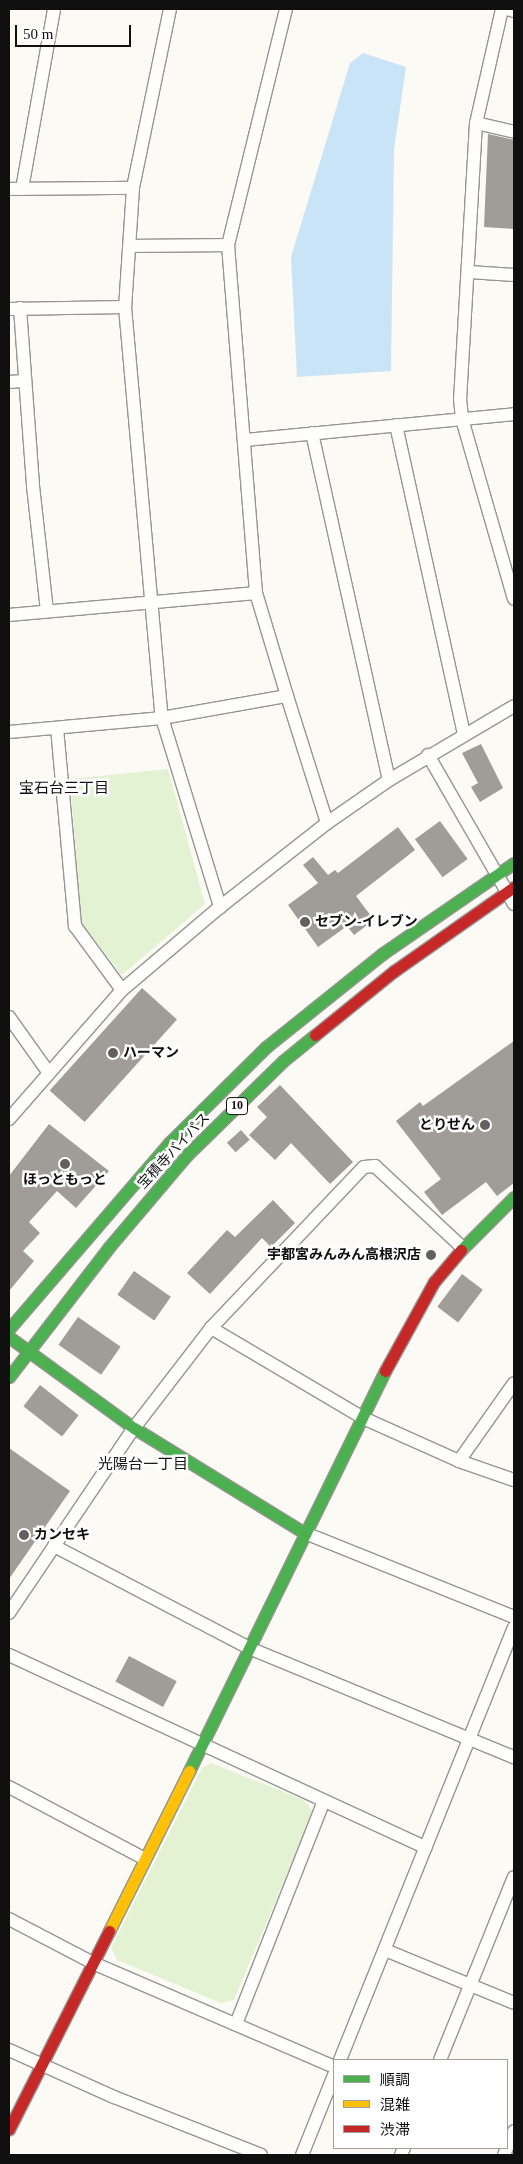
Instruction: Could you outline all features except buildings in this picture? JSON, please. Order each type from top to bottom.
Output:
[{"type":"street","points":[[22,189],[54,9]]},
{"type":"street","points":[[170,9],[133,188],[125,307],[162,718],[220,908]]},
{"type":"street","points":[[286,9],[228,245],[246,440],[256,594],[327,824]]},
{"type":"street","points":[[502,9],[476,122],[469,272],[460,399],[462,419],[508,554],[514,600]]},
{"type":"street","points":[[507,9],[514,11]]},
{"type":"street","points":[[476,122],[514,132]]},
{"type":"street","points":[[9,189],[133,188]]},
{"type":"street","points":[[130,246],[228,245]]},
{"type":"street","points":[[469,272],[514,275]]},
{"type":"street","points":[[47,611],[25,381],[14,309],[125,307]]},
{"type":"street","points":[[9,382],[25,381]]},
{"type":"street","points":[[246,440],[514,414]]},
{"type":"street","points":[[396,426],[464,734]]},
{"type":"street","points":[[312,433],[389,780]]},
{"type":"street","points":[[9,615],[151,601],[256,594]]},
{"type":"street","points":[[9,732],[162,718],[288,696]]},
{"type":"street","points":[[9,1119],[122,990],[220,908],[327,824],[389,780],[428,755],[514,706]]},
{"type":"street","points":[[57,728],[75,926],[122,990]]},
{"type":"street","points":[[428,755],[495,874],[510,890],[514,904]]},
{"type":"street","name":"宝積寺バイパス","points":[[9,1329],[169,1143],[266,1047],[382,954],[495,874],[514,863]]},
{"type":"street","name":"宝積寺バイパス","points":[[9,1377],[28,1350],[187,1155],[283,1061],[394,970],[510,890]]},
{"type":"street","points":[[9,1017],[49,1073]]},
{"type":"street","points":[[9,1613],[134,1428],[211,1328],[364,1167],[375,1166],[463,1248]]},
{"type":"street","points":[[9,2129],[202,1746],[405,1330],[434,1282],[463,1248],[514,1197]]},
{"type":"street","points":[[211,1328],[362,1418],[459,1461],[514,1480]]},
{"type":"street","points":[[9,1337],[134,1428],[305,1533],[514,1617]]},
{"type":"street","points":[[459,1461],[514,1383]]},
{"type":"street","points":[[54,1546],[249,1648],[514,1757]]},
{"type":"street","points":[[340,2059],[514,1628]]},
{"type":"street","points":[[9,1655],[202,1746],[426,1848]]},
{"type":"street","points":[[9,1787],[145,1859]]},
{"type":"street","points":[[236,2024],[324,1801]]},
{"type":"street","points":[[440,2059],[514,1877]]},
{"type":"street","points":[[9,1918],[93,1963],[333,2067]]},
{"type":"street","points":[[385,1950],[514,2003]]},
{"type":"street","points":[[9,2050],[40,2066],[261,2155]]},
{"type":"street","points":[[302,2155],[333,2078]]},
{"type":"street","points":[[508,2145],[514,2131]]},
{"type":"green space","points":[[168,769],[205,904],[122,975],[81,923],[70,779]]},
{"type":"green space","points":[[211,1763],[304,1800],[313,1812],[234,2000],[221,2003],[117,1960],[111,1948],[202,1768]]},
{"type":"water","points":[[363,53],[406,67],[394,149],[391,371],[297,377],[291,257],[350,63]]},
{"type":"traffic: fast","points":[[9,1329],[169,1143],[266,1047],[382,954],[514,863]]},
{"type":"traffic: fast","points":[[9,1377],[109,1247],[187,1155],[283,1061],[315,1035]]},
{"type":"traffic: fast","points":[[461,1250],[514,1197]]},
{"type":"traffic: fast","points":[[9,1337],[134,1428],[305,1533]]},
{"type":"traffic: fast","points":[[189,1771],[385,1371]]},
{"type":"traffic: slow","points":[[109,1931],[189,1771]]},
{"type":"traffic: jam","points":[[315,1035],[394,971],[514,887]]},
{"type":"traffic: jam","points":[[385,1371],[434,1282],[461,1250]]},
{"type":"traffic: jam","points":[[9,2129],[109,1931]]},
{"type":"place","name":"セブン-イレブン","points":[[305,922]]},
{"type":"place","name":"ハーマン","points":[[113,1053]]},
{"type":"place","name":"とりせん","points":[[485,1125]]},
{"type":"place","name":"ほっともっと","points":[[65,1164]]},
{"type":"place","name":"宇都宮みんみん高根沢店","points":[[431,1255]]},
{"type":"place","name":"カンセキ","points":[[24,1535]]},
{"type":"district","name":"宝石台三丁目","points":[[64,789]]},
{"type":"district","name":"光陽台一丁目","points":[[143,1465]]}]
